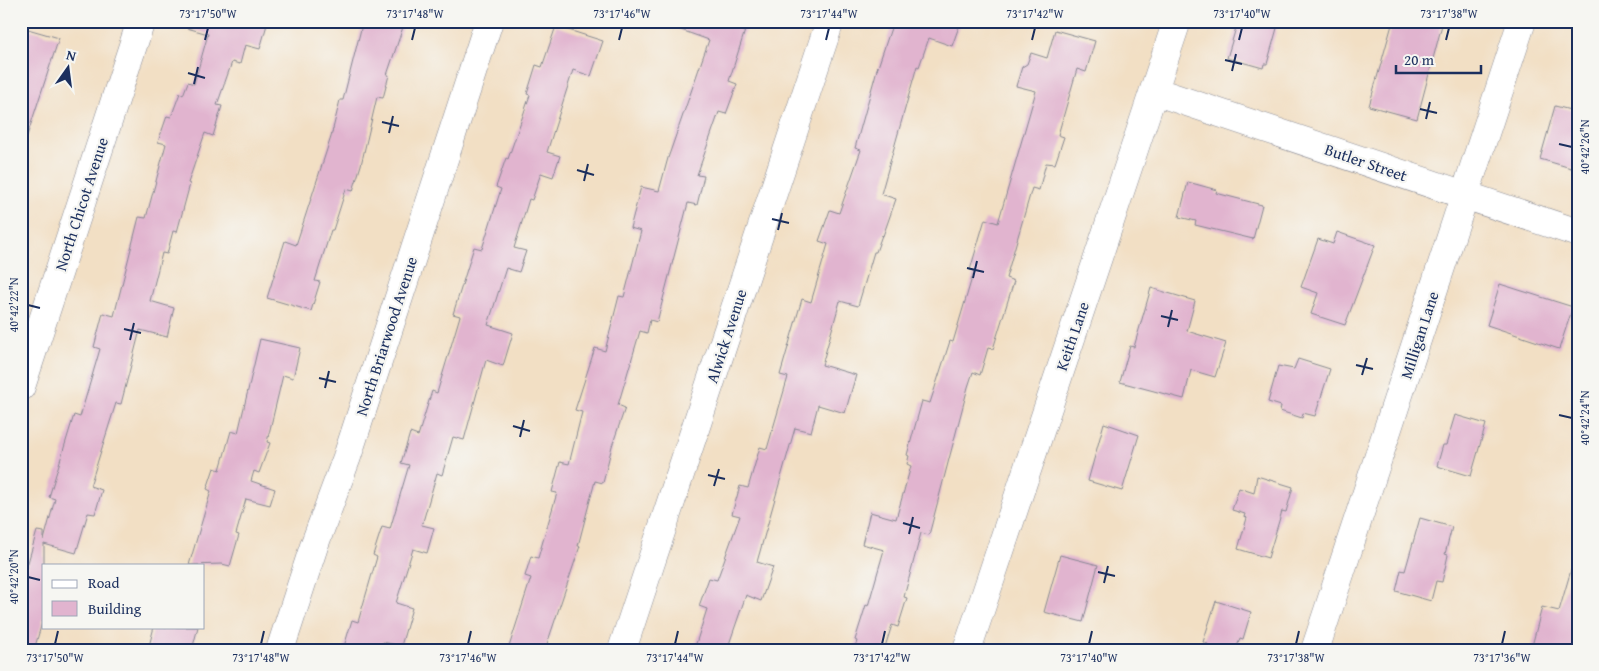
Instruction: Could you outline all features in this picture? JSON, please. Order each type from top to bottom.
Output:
[{"type":"street","name":"North Chicot Avenue","points":[[21,386],[141,21]]},
{"type":"street","name":"North Briarwood Avenue","points":[[280,650],[346,457],[489,21]]},
{"type":"street","name":"Alwick Avenue","points":[[622,650],[830,21]]},
{"type":"street","name":"Keith Lane","points":[[967,650],[1177,21]]},
{"type":"street","name":"Milligan Lane","points":[[1315,650],[1522,21]]},
{"type":"street","name":"Butler Street","points":[[1154,91],[1578,233]]},
{"type":"building","points":[[188,21],[268,21],[260,49],[245,45],[240,64],[232,62],[217,105],[222,106],[213,136],[205,133],[188,183],[190,184],[177,232],[173,231],[167,254],[162,253],[150,301],[174,308],[167,337],[140,330],[121,404],[116,403],[90,486],[102,490],[95,514],[88,513],[76,553],[44,544],[42,623],[34,650],[21,650],[21,587],[37,531],[44,532],[44,540],[55,499],[49,497],[74,415],[80,417],[100,349],[94,347],[103,313],[114,316],[139,217],[146,218],[166,144],[158,142],[167,116],[171,117],[180,93],[183,95],[188,82],[194,84],[208,34],[187,28]]},
{"type":"building","points":[[363,21],[405,21],[387,75],[389,75],[383,98],[377,97],[353,191],[346,189],[333,230],[331,230],[315,281],[320,282],[311,311],[267,298],[285,241],[296,245],[331,137],[340,100],[343,100]]},
{"type":"building","points":[[667,21],[748,21],[729,81],[737,84],[726,114],[719,112],[697,175],[704,176],[697,205],[688,203],[657,322],[650,320],[647,333],[640,331],[618,405],[625,408],[612,446],[603,483],[595,481],[578,546],[580,546],[545,650],[508,650],[531,578],[525,576],[531,556],[538,558],[557,493],[552,492],[560,462],[569,464],[582,412],[575,410],[595,348],[605,351],[619,296],[624,297],[641,231],[630,228],[641,187],[659,191],[668,158],[709,40],[667,25]]},
{"type":"building","points":[[892,21],[961,21],[952,46],[929,38],[919,67],[917,66],[881,194],[896,199],[883,236],[876,252],[874,252],[858,306],[840,301],[822,365],[856,375],[845,413],[818,405],[811,432],[795,428],[757,562],[773,567],[761,601],[746,595],[727,650],[694,650],[707,609],[699,606],[709,578],[717,580],[740,516],[732,514],[740,486],[748,488],[760,447],[767,449],[788,377],[780,375],[802,299],[811,302],[828,244],[819,241],[830,210],[839,213],[861,150],[855,148]]},
{"type":"building","points":[[1238,21],[1279,21],[1267,64],[1264,64],[1263,68],[1227,58]]},
{"type":"building","points":[[1393,21],[1443,21],[1417,119],[1369,106]]},
{"type":"building","points":[[556,26],[603,41],[591,76],[573,70],[547,152],[560,156],[553,177],[541,173],[532,200],[529,199],[514,248],[526,251],[519,272],[506,268],[488,325],[513,333],[503,366],[486,360],[464,440],[453,437],[442,475],[437,473],[422,525],[434,528],[427,553],[413,549],[396,603],[412,608],[401,646],[383,642],[381,650],[343,650],[352,620],[358,622],[377,557],[373,555],[382,527],[390,529],[409,465],[401,463],[410,433],[418,436],[432,391],[437,393],[460,316],[453,314],[474,247],[482,249],[501,189],[496,187],[506,158],[508,159],[530,95],[527,94],[536,65],[542,67]]},
{"type":"building","points":[[21,27],[59,38],[26,139],[21,138]]},
{"type":"building","points":[[1055,30],[1095,41],[1086,72],[1077,69],[1058,135],[1064,137],[1055,164],[1046,163],[1039,190],[1032,188],[1006,278],[1014,281],[993,349],[988,348],[980,375],[973,372],[929,535],[921,533],[904,597],[907,598],[898,627],[892,625],[884,650],[854,650],[857,641],[855,640],[866,605],[868,606],[884,550],[862,544],[870,512],[896,519],[911,466],[907,464],[909,456],[907,455],[922,401],[930,403],[950,341],[953,342],[974,271],[970,270],[985,219],[998,223],[1036,91],[1016,86],[1022,67],[1027,64],[1031,53],[1047,58]]},
{"type":"building","points":[[1555,106],[1578,112],[1578,170],[1540,159]]},
{"type":"building","points":[[1188,182],[1217,190],[1216,193],[1262,205],[1253,239],[1195,225],[1196,221],[1179,217]]},
{"type":"building","points":[[1337,232],[1375,245],[1345,325],[1311,314],[1318,293],[1301,287],[1318,239],[1333,244]]},
{"type":"building","points":[[1500,284],[1573,307],[1559,349],[1487,325]]},
{"type":"building","points":[[1151,288],[1195,301],[1187,331],[1226,343],[1215,377],[1191,370],[1184,399],[1120,382],[1130,346],[1134,347]]},
{"type":"building","points":[[260,339],[300,348],[293,378],[283,375],[267,442],[270,443],[259,473],[254,471],[251,481],[275,489],[270,505],[246,499],[236,534],[239,535],[230,566],[222,564],[189,564],[211,491],[207,489],[214,468],[220,470],[231,431],[238,433]]},
{"type":"building","points":[[1298,359],[1330,369],[1315,416],[1303,413],[1302,418],[1280,411],[1281,406],[1268,402],[1278,366],[1294,369]]},
{"type":"building","points":[[1455,415],[1486,424],[1471,476],[1437,466]]},
{"type":"building","points":[[1104,423],[1139,435],[1122,491],[1088,481]]},
{"type":"building","points":[[1257,476],[1293,487],[1286,512],[1282,511],[1268,558],[1238,549],[1247,518],[1244,517],[1245,514],[1232,510],[1239,488],[1254,493]]},
{"type":"building","points":[[1420,518],[1452,527],[1445,554],[1448,555],[1442,582],[1436,581],[1431,601],[1396,591],[1401,570],[1405,571]]},
{"type":"building","points":[[1060,555],[1098,565],[1083,622],[1044,612]]},
{"type":"building","points":[[1571,570],[1578,571],[1578,650],[1531,650],[1542,607],[1559,611]]},
{"type":"building","points":[[1216,601],[1251,612],[1243,639],[1240,638],[1236,650],[1206,650],[1208,644],[1203,642]]},
{"type":"building","points":[[154,628],[198,628],[192,650],[148,650]]}]
